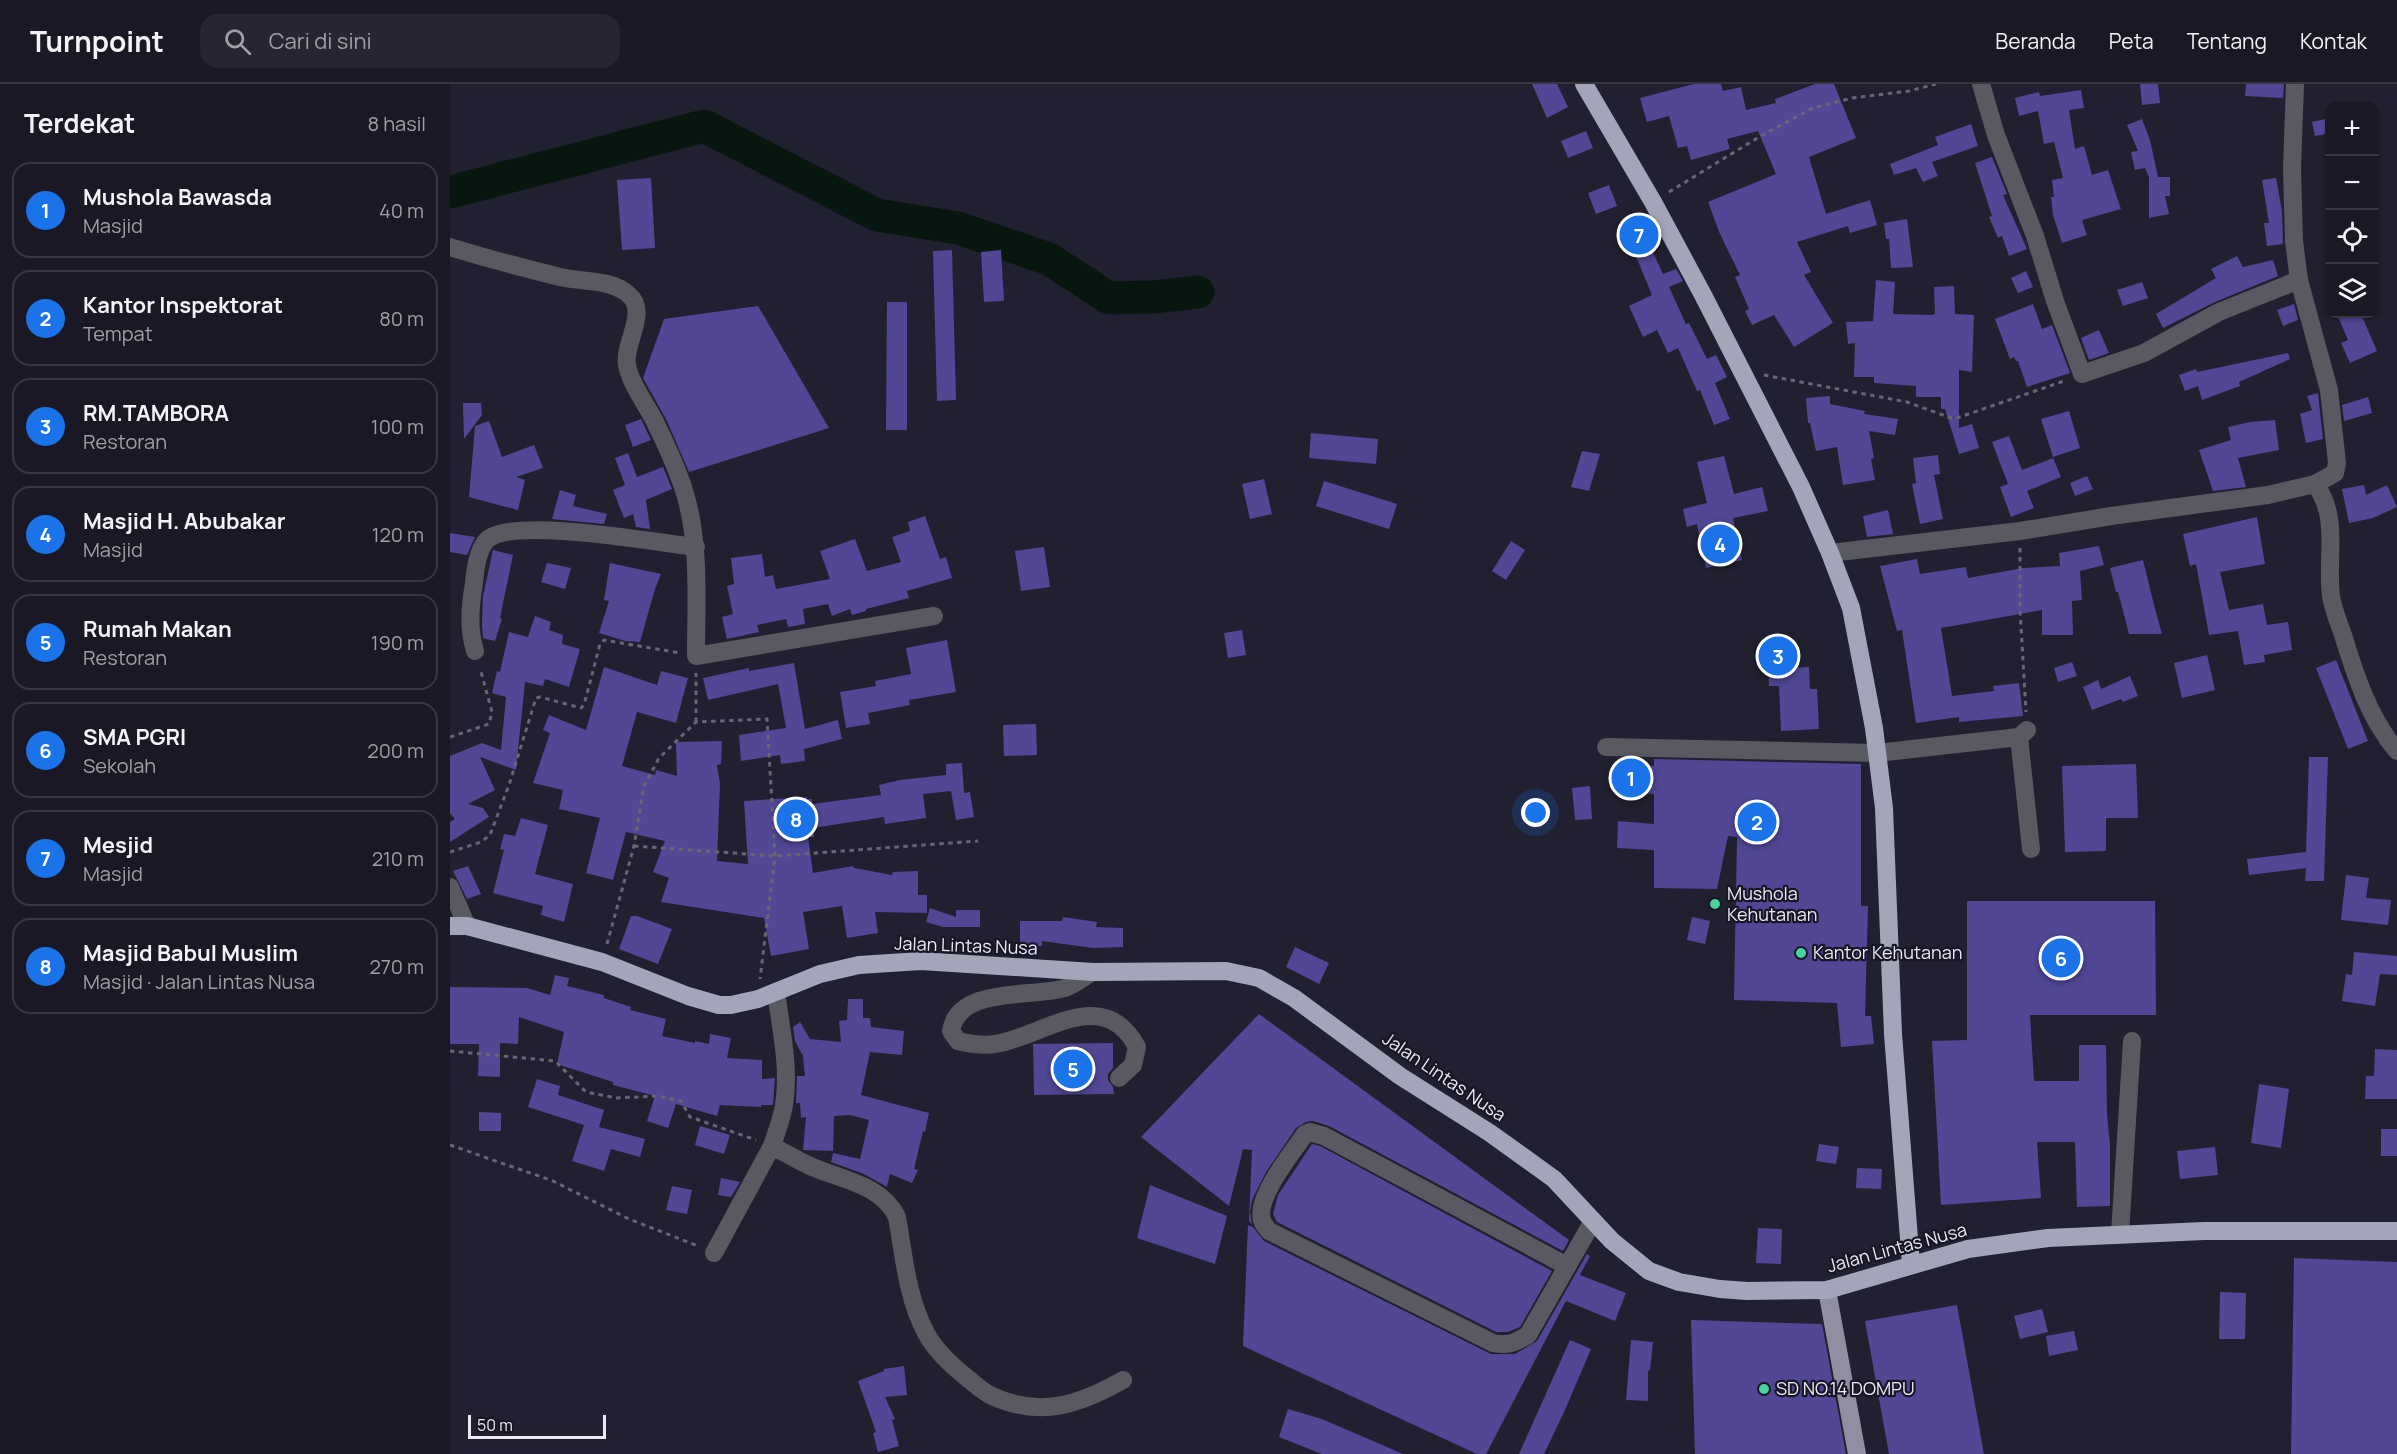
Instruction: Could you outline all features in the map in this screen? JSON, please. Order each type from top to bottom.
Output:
[{"type":"highway","points":[[1584,84],[1653,202],[1742,371],[1801,487],[1851,608],[1877,753],[1884,808],[1893,1034],[1911,1264]]},
{"type":"highway","name":"Jalan Lintas Nusa","points":[[458,926],[602,962],[707,1002],[731,1005],[758,999],[820,974],[859,965],[921,962],[1093,972],[1226,971],[1260,978],[1294,998],[1400,1076],[1490,1133],[1554,1179],[1630,1258],[1650,1271],[1679,1282],[1747,1292],[1827,1290],[1968,1249],[2048,1238],[2204,1231],[2397,1231]]},
{"type":"main road","points":[[1827,1290],[1857,1454]]},
{"type":"street","points":[[1981,84],[1996,135],[2035,236],[2055,301],[2082,374],[2144,353],[2219,312],[2299,280]]},
{"type":"street","points":[[1830,553],[2020,531],[2268,495],[2315,484],[2335,473],[2334,433],[2329,390],[2299,280],[2292,168],[2295,84]]},
{"type":"street","points":[[450,247],[561,277],[603,284],[621,290],[630,296],[635,304],[636,314],[626,363],[657,426],[682,486],[692,524],[696,548],[696,656],[934,616]]},
{"type":"street","points":[[2315,484],[2322,494],[2329,516],[2331,597],[2337,617],[2367,705],[2385,737],[2397,752]]},
{"type":"street","points":[[475,651],[469,618],[476,568],[484,543],[492,536],[522,530],[559,530],[696,548]]},
{"type":"street","points":[[1606,747],[1877,753],[2023,734],[2031,849]]},
{"type":"street","points":[[450,887],[458,926]]},
{"type":"street","points":[[1093,972],[1067,988],[1001,996],[971,1004],[961,1010],[953,1021],[951,1031],[958,1041],[976,1045],[996,1044],[1076,1017],[1113,1020],[1130,1033],[1137,1047],[1133,1065],[1119,1078]]},
{"type":"street","points":[[714,1252],[772,1146],[784,1106],[785,1061],[776,992]]},
{"type":"street","points":[[2120,1234],[2132,1041]]},
{"type":"street","points":[[1567,1266],[1335,1141],[1310,1132],[1305,1134],[1273,1180],[1262,1209],[1262,1222],[1269,1231],[1493,1343],[1504,1346],[1515,1344],[1528,1335],[1593,1221]]},
{"type":"street","points":[[772,1146],[810,1166],[870,1189],[892,1207],[897,1217],[908,1286],[926,1334],[935,1347],[959,1371],[990,1395],[1035,1408],[1064,1406],[1096,1395],[1123,1380]]},
{"type":"path","points":[[1653,202],[1759,137],[1813,108],[1852,98],[1935,84]]},
{"type":"path","points":[[1742,371],[1907,402],[1954,419],[2082,374]]},
{"type":"path","points":[[2020,531],[2023,734]]},
{"type":"path","points":[[450,852],[481,842],[490,835],[509,785],[536,698],[540,697],[578,709],[584,705],[602,641],[696,656],[696,722]]},
{"type":"path","points":[[450,737],[489,724],[492,719],[475,651]]},
{"type":"path","points":[[602,962],[634,846],[644,786],[659,758],[696,722],[767,719],[775,856],[758,999]]},
{"type":"path","points":[[634,846],[775,856],[978,841]]},
{"type":"path","points":[[450,1051],[555,1061],[586,1092],[617,1098],[657,1096],[681,1101],[690,1117],[772,1146]]},
{"type":"path","points":[[450,1145],[553,1181],[629,1219],[714,1252]]},
{"type":"building","points":[[1532,84],[1557,84],[1568,107],[1547,118]]},
{"type":"building","points":[[1694,84],[1721,84],[1723,91],[1741,87],[1746,110],[1776,103],[1775,99],[1815,84],[1834,84],[1856,138],[1809,157],[1826,214],[1870,200],[1877,225],[1850,233],[1848,226],[1797,242],[1811,272],[1804,275],[1833,323],[1794,347],[1774,315],[1752,325],[1745,311],[1749,309],[1735,277],[1740,275],[1720,234],[1708,202],[1776,174],[1758,131],[1727,139],[1730,149],[1691,160],[1687,146],[1678,148],[1669,116],[1647,122],[1640,98]]},
{"type":"building","points":[[2140,84],[2158,84],[2160,103],[2142,105]]},
{"type":"building","points":[[2246,84],[2284,84],[2283,98],[2245,96]]},
{"type":"building","points":[[2081,90],[2084,108],[2069,110],[2075,149],[2084,146],[2092,175],[2108,170],[2121,209],[2082,220],[2087,235],[2062,243],[2053,215],[2051,197],[2054,197],[2052,180],[2063,178],[2054,142],[2044,144],[2038,111],[2019,116],[2015,98],[2039,92],[2040,96]]},
{"type":"building","points":[[2142,119],[2150,140],[2158,177],[2170,177],[2170,196],[2165,196],[2169,214],[2149,218],[2149,177],[2145,168],[2135,170],[2131,152],[2138,151],[2127,125]]},
{"type":"building","points":[[2325,119],[2325,134],[2315,136],[2312,122]]},
{"type":"building","points":[[1971,124],[1978,146],[1932,162],[1938,176],[1923,182],[1916,168],[1894,175],[1890,164],[1938,145],[1935,137]]},
{"type":"building","points":[[1586,131],[1593,148],[1568,158],[1561,141]]},
{"type":"building","points":[[1992,157],[2007,194],[2003,195],[2027,249],[2009,256],[2002,236],[1998,238],[1989,217],[1992,216],[1975,163]]},
{"type":"building","points":[[651,178],[655,248],[622,250],[617,180]]},
{"type":"building","points":[[2276,178],[2282,211],[2283,244],[2267,246],[2264,223],[2269,223],[2262,180]]},
{"type":"building","points":[[1609,185],[1617,206],[1596,214],[1588,193]]},
{"type":"building","points":[[1648,216],[1659,245],[1651,248],[1663,274],[1676,269],[1683,281],[1669,287],[1686,324],[1689,323],[1707,359],[1716,355],[1727,377],[1715,383],[1730,419],[1714,425],[1700,390],[1697,391],[1678,348],[1668,353],[1657,330],[1643,337],[1629,306],[1652,295],[1635,254],[1631,255],[1620,225]]},
{"type":"building","points":[[1907,219],[1913,267],[1891,268],[1889,239],[1886,239],[1884,223]]},
{"type":"building","points":[[952,250],[956,400],[937,401],[933,251]]},
{"type":"building","points":[[1001,250],[1004,301],[984,302],[981,252]]},
{"type":"building","points":[[2237,256],[2243,267],[2273,260],[2278,276],[2215,302],[2163,328],[2156,314],[2216,278],[2211,269]]},
{"type":"building","points":[[2026,271],[2033,287],[2018,293],[2011,278]]},
{"type":"building","points":[[1876,280],[1895,282],[1893,314],[1933,315],[1935,313],[1934,287],[1954,286],[1955,314],[1974,315],[1972,372],[1959,370],[1959,428],[1972,424],[1979,448],[1959,454],[1945,409],[1941,409],[1941,397],[1916,397],[1916,386],[1874,383],[1874,377],[1854,377],[1855,343],[1848,344],[1846,322],[1873,321]]},
{"type":"building","points":[[2142,282],[2148,298],[2123,306],[2117,290]]},
{"type":"building","points":[[887,302],[907,302],[907,430],[886,430]]},
{"type":"building","points":[[2033,304],[2042,329],[2052,325],[2070,373],[2027,387],[2018,361],[2014,357],[2010,359],[1995,319]]},
{"type":"building","points":[[2294,304],[2298,320],[2283,326],[2277,310]]},
{"type":"building","points":[[758,306],[829,428],[689,472],[667,421],[643,378],[664,319]]},
{"type":"building","points":[[2339,318],[2363,318],[2377,351],[2350,363],[2341,343],[2348,340]]},
{"type":"building","points":[[2099,330],[2109,353],[2089,360],[2081,338]]},
{"type":"building","points":[[2288,353],[2290,359],[2239,382],[2240,386],[2202,400],[2198,386],[2185,391],[2179,375],[2196,369],[2197,372]]},
{"type":"building","points":[[2318,393],[2323,439],[2306,443],[2300,414],[2312,410],[2307,396]]},
{"type":"building","points":[[1830,396],[1830,404],[1865,411],[1864,414],[1898,419],[1895,435],[1869,431],[1875,480],[1843,485],[1837,447],[1816,451],[1810,423],[1808,423],[1806,398]]},
{"type":"building","points":[[2368,397],[2372,413],[2344,421],[2342,405]]},
{"type":"building","points":[[463,403],[481,403],[482,415],[464,439]]},
{"type":"building","points":[[2069,411],[2080,448],[2053,457],[2041,419]]},
{"type":"building","points":[[641,419],[651,440],[633,447],[625,425]]},
{"type":"building","points":[[2275,420],[2279,450],[2238,458],[2246,487],[2213,491],[2199,450],[2231,440],[2228,427]]},
{"type":"building","points":[[489,421],[502,457],[534,445],[543,468],[516,477],[525,480],[518,510],[469,497],[475,426]]},
{"type":"building","points":[[1311,433],[1378,439],[1376,464],[1309,458]]},
{"type":"building","points":[[2009,436],[2022,470],[2053,458],[2061,477],[2027,491],[2034,508],[2011,517],[2000,487],[2008,484],[1992,442]]},
{"type":"building","points":[[1582,451],[1600,454],[1589,491],[1571,487]]},
{"type":"building","points":[[628,453],[637,477],[663,467],[672,489],[646,500],[650,529],[636,527],[633,514],[624,518],[613,490],[625,485],[615,458]]},
{"type":"building","points":[[1938,455],[1940,474],[1934,475],[1943,519],[1920,524],[1912,484],[1916,483],[1913,458]]},
{"type":"building","points":[[1724,456],[1734,494],[1762,487],[1768,511],[1733,518],[1742,560],[1706,568],[1697,524],[1687,527],[1683,509],[1707,503],[1697,462]]},
{"type":"building","points":[[2087,476],[2093,489],[2075,496],[2070,483]]},
{"type":"building","points":[[1264,479],[1272,514],[1250,519],[1242,484]]},
{"type":"building","points":[[1324,481],[1397,504],[1389,529],[1316,506]]},
{"type":"building","points":[[2364,485],[2366,495],[2387,485],[2397,507],[2373,518],[2349,523],[2342,489]]},
{"type":"building","points":[[560,490],[576,495],[573,506],[607,514],[604,524],[552,519]]},
{"type":"building","points":[[1888,510],[1893,534],[1867,537],[1863,516]]},
{"type":"building","points":[[925,516],[940,559],[946,557],[952,578],[907,591],[909,598],[852,615],[850,609],[832,616],[828,604],[803,609],[805,624],[788,627],[786,619],[757,625],[759,632],[727,639],[722,617],[733,614],[727,586],[734,584],[731,558],[762,554],[765,577],[773,575],[776,589],[830,579],[820,551],[855,539],[867,571],[901,562],[892,537],[910,531],[908,522]]},
{"type":"building","points":[[2257,517],[2265,564],[2220,572],[2229,610],[2263,604],[2267,625],[2288,622],[2292,650],[2264,655],[2265,662],[2244,665],[2238,631],[2209,635],[2196,564],[2190,566],[2183,534]]},
{"type":"building","points":[[450,533],[475,537],[467,555],[450,552]]},
{"type":"building","points":[[1511,541],[1525,550],[1506,580],[1492,571]]},
{"type":"building","points":[[2099,546],[2104,565],[2080,571],[2082,600],[2072,601],[2073,635],[2042,635],[2042,610],[1941,628],[1952,696],[1994,691],[1993,686],[2019,683],[2023,716],[1959,722],[1959,717],[1916,723],[1902,630],[1897,631],[1880,566],[1917,559],[1920,574],[1966,567],[1968,578],[2023,568],[2060,566],[2059,553]]},
{"type":"building","points":[[1044,547],[1050,587],[1021,591],[1015,551]]},
{"type":"building","points":[[493,550],[513,555],[500,618],[502,619],[495,641],[483,638],[482,625],[483,596]]},
{"type":"building","points":[[2143,560],[2162,634],[2129,634],[2118,592],[2116,592],[2110,568]]},
{"type":"building","points":[[547,563],[571,568],[565,589],[541,582]]},
{"type":"building","points":[[610,563],[661,574],[640,642],[625,641],[599,633],[609,601],[604,600]]},
{"type":"building","points":[[535,616],[551,622],[549,630],[563,635],[562,644],[580,649],[569,687],[545,679],[543,686],[525,682],[516,770],[480,757],[495,790],[468,804],[483,808],[489,817],[450,842],[450,822],[455,819],[450,813],[450,756],[482,743],[501,750],[506,697],[492,693],[497,671],[500,672],[509,632],[528,637]]},
{"type":"building","points":[[1242,630],[1246,655],[1228,658],[1224,633]]},
{"type":"building","points":[[947,640],[956,692],[909,700],[910,705],[868,713],[870,724],[846,728],[840,692],[876,686],[875,681],[911,674],[906,648]]},
{"type":"building","points":[[1788,644],[1789,668],[1809,667],[1810,689],[1817,689],[1819,729],[1781,731],[1779,686],[1769,686],[1767,645]]},
{"type":"building","points":[[2207,655],[2215,690],[2182,698],[2174,663]]},
{"type":"building","points":[[2336,660],[2368,741],[2348,749],[2316,668]]},
{"type":"building","points":[[2072,662],[2077,676],[2058,682],[2054,668]]},
{"type":"building","points":[[794,663],[805,729],[838,720],[842,739],[804,749],[805,761],[781,764],[780,755],[741,761],[739,735],[786,728],[778,684],[708,700],[703,678],[749,668],[749,671]]},
{"type":"building","points":[[604,667],[657,685],[661,671],[688,678],[676,723],[637,712],[622,766],[655,775],[656,770],[677,776],[676,742],[722,741],[721,764],[717,765],[720,784],[717,861],[748,864],[744,801],[807,797],[807,799],[812,799],[812,804],[881,795],[879,785],[900,780],[946,775],[946,764],[962,763],[964,793],[970,792],[974,817],[956,820],[951,791],[923,794],[926,818],[885,824],[884,817],[813,828],[814,837],[808,837],[813,873],[853,866],[892,875],[893,872],[918,871],[918,895],[927,895],[927,913],[875,912],[878,933],[847,938],[842,906],[803,912],[809,949],[771,956],[764,918],[661,902],[669,878],[653,872],[665,841],[626,832],[613,880],[586,873],[600,818],[559,809],[563,790],[533,783],[550,733],[543,730],[549,715],[586,730]]},
{"type":"building","points":[[2130,676],[2138,696],[2123,702],[2121,699],[2092,710],[2083,687],[2098,680],[2101,689]]},
{"type":"building","points":[[1036,724],[1037,755],[1004,756],[1003,725]]},
{"type":"building","points":[[2309,757],[2328,757],[2324,881],[2305,881],[2306,868],[2249,875],[2247,859],[2306,852]]},
{"type":"building","points":[[1654,759],[1861,764],[1861,906],[1868,906],[1865,1016],[1871,1016],[1874,1044],[1841,1047],[1837,1003],[1734,1000],[1737,837],[1728,836],[1717,889],[1654,888],[1654,850],[1617,848],[1618,821],[1654,824],[1654,794],[1621,792],[1622,764],[1654,766]]},
{"type":"building","points":[[2136,764],[2138,818],[2106,818],[2106,851],[2065,852],[2062,766]]},
{"type":"building","points":[[1590,786],[1592,819],[1575,820],[1572,788]]},
{"type":"building","points":[[521,818],[548,825],[535,874],[573,884],[564,922],[541,915],[543,906],[493,893],[504,850],[500,849],[504,834],[515,836]]},
{"type":"building","points":[[468,866],[481,894],[467,899],[453,871]]},
{"type":"building","points":[[2346,875],[2369,878],[2366,898],[2391,900],[2388,925],[2341,920]]},
{"type":"building","points":[[1967,901],[2155,901],[2156,1015],[2030,1015],[2034,1081],[2079,1081],[2079,1045],[2106,1045],[2110,1206],[2077,1207],[2075,1142],[2037,1142],[2041,1198],[1941,1205],[1932,1041],[1967,1040]]},
{"type":"building","points":[[930,908],[956,917],[956,910],[980,910],[980,927],[943,927],[926,922]]},
{"type":"building","points":[[631,916],[637,916],[672,929],[658,964],[619,949]]},
{"type":"building","points":[[1063,917],[1097,922],[1096,927],[1123,928],[1123,947],[1093,948],[1042,941],[1042,946],[1020,947],[1020,921],[1062,921]]},
{"type":"building","points":[[1692,917],[1710,921],[1705,944],[1687,940]]},
{"type":"building","points":[[969,941],[984,942],[984,954],[968,953]]},
{"type":"building","points":[[1295,947],[1329,963],[1319,984],[1286,967]]},
{"type":"building","points":[[2354,952],[2397,956],[2397,975],[2380,974],[2375,1006],[2342,1001],[2346,974],[2352,975]]},
{"type":"building","points":[[555,975],[569,978],[567,986],[604,995],[604,998],[631,1007],[630,1010],[666,1019],[662,1036],[709,1044],[710,1034],[731,1038],[727,1058],[762,1060],[762,1079],[775,1078],[773,1105],[761,1105],[761,1107],[720,1105],[717,1116],[676,1104],[668,1128],[647,1121],[655,1096],[613,1085],[613,1082],[557,1064],[564,1032],[519,1017],[518,1044],[500,1043],[500,1077],[478,1076],[479,1044],[450,1044],[450,987],[527,988],[550,995]]},
{"type":"building","points":[[848,999],[863,999],[863,1018],[870,1018],[871,1027],[904,1031],[902,1055],[870,1052],[861,1095],[929,1113],[914,1169],[918,1170],[912,1183],[890,1174],[887,1187],[864,1174],[831,1162],[833,1153],[860,1159],[869,1120],[850,1115],[834,1116],[833,1151],[803,1150],[806,1117],[801,1118],[800,1103],[796,1103],[797,1076],[805,1076],[803,1056],[795,1041],[793,1027],[800,1022],[810,1039],[841,1042],[839,1021],[847,1020]]},
{"type":"building","points":[[1259,1014],[1569,1240],[1563,1251],[1329,1126],[1313,1121],[1296,1128],[1266,1172],[1252,1200],[1250,1212],[1252,1224],[1249,1221],[1252,1150],[1243,1149],[1229,1206],[1141,1137]]},
{"type":"building","points":[[1113,1043],[1113,1068],[1108,1074],[1108,1080],[1113,1087],[1114,1094],[1034,1095],[1033,1044]]},
{"type":"building","points":[[2375,1049],[2397,1050],[2397,1099],[2365,1099],[2366,1076],[2374,1076]]},
{"type":"building","points":[[537,1079],[560,1086],[558,1095],[604,1110],[599,1127],[645,1139],[640,1157],[611,1149],[604,1171],[572,1161],[584,1125],[528,1107]]},
{"type":"building","points":[[2259,1084],[2289,1089],[2281,1148],[2251,1143]]},
{"type":"building","points":[[479,1112],[501,1113],[501,1131],[479,1131]]},
{"type":"building","points":[[700,1126],[730,1135],[724,1154],[695,1145]]},
{"type":"building","points":[[2381,1129],[2397,1129],[2397,1156],[2381,1156]]},
{"type":"building","points":[[1312,1144],[1320,1146],[1552,1271],[1520,1327],[1508,1332],[1496,1332],[1277,1222],[1273,1214],[1278,1195]]},
{"type":"building","points":[[1819,1144],[1839,1147],[1836,1164],[1816,1161]]},
{"type":"building","points":[[2215,1147],[2218,1175],[2180,1179],[2177,1151]]},
{"type":"building","points":[[1857,1168],[1882,1169],[1881,1189],[1856,1188]]},
{"type":"building","points":[[721,1178],[740,1182],[731,1197],[718,1195]]},
{"type":"building","points":[[1150,1185],[1227,1216],[1215,1264],[1137,1238]]},
{"type":"building","points":[[672,1186],[692,1190],[687,1214],[666,1210]]},
{"type":"building","points":[[1248,1225],[1253,1227],[1264,1241],[1491,1354],[1515,1354],[1537,1341],[1587,1254],[1590,1256],[1580,1275],[1626,1293],[1615,1321],[1566,1301],[1486,1454],[1477,1454],[1243,1346]]},
{"type":"building","points":[[1758,1228],[1782,1229],[1781,1264],[1756,1263]]},
{"type":"building","points":[[2294,1258],[2397,1262],[2397,1454],[2291,1454]]},
{"type":"building","points":[[2220,1292],[2246,1293],[2245,1339],[2219,1339]]},
{"type":"building","points":[[1957,1305],[1984,1454],[1889,1454],[1865,1321]]},
{"type":"building","points":[[2042,1309],[2048,1332],[2020,1339],[2014,1316]]},
{"type":"building","name":"SD NO.14 DOMPU","points":[[1691,1320],[1822,1324],[1846,1454],[1695,1454]]},
{"type":"building","points":[[2074,1331],[2078,1350],[2049,1356],[2046,1336]]},
{"type":"building","points":[[1570,1340],[1591,1349],[1565,1410],[1544,1454],[1519,1454]]},
{"type":"building","points":[[1631,1340],[1653,1342],[1650,1371],[1648,1370],[1648,1401],[1626,1400]]},
{"type":"building","points":[[904,1366],[907,1395],[885,1397],[895,1419],[892,1420],[899,1446],[878,1452],[873,1433],[876,1432],[858,1381],[884,1371],[884,1369]]},
{"type":"building","points":[[1288,1409],[1322,1419],[1403,1454],[1322,1454],[1279,1437]]},
{"type":"waterway","points":[[450,192],[704,126],[877,215],[958,228],[1049,259],[1109,298],[1153,297],[1198,292]]},
{"type":"place","name":"Mesjid","points":[[1639,235]]},
{"type":"place","name":"Masjid H. Abubakar","points":[[1720,544]]},
{"type":"place","name":"RM.TAMBORA","points":[[1778,656]]},
{"type":"place","name":"Mushola Bawasda","points":[[1631,778]]},
{"type":"place","name":"Masjid Babul Muslim","points":[[796,819]]},
{"type":"place","name":"Kantor Inspektorat","points":[[1757,822]]},
{"type":"place","name":"Mushola Kehutanan","points":[[1715,904]]},
{"type":"place","name":"Kantor Kehutanan","points":[[1801,953]]},
{"type":"place","name":"SMA PGRI","points":[[2061,958]]},
{"type":"place","name":"Rumah Makan","points":[[1073,1069]]},
{"type":"place","name":"SD NO.14 DOMPU","points":[[1764,1389]]}]
